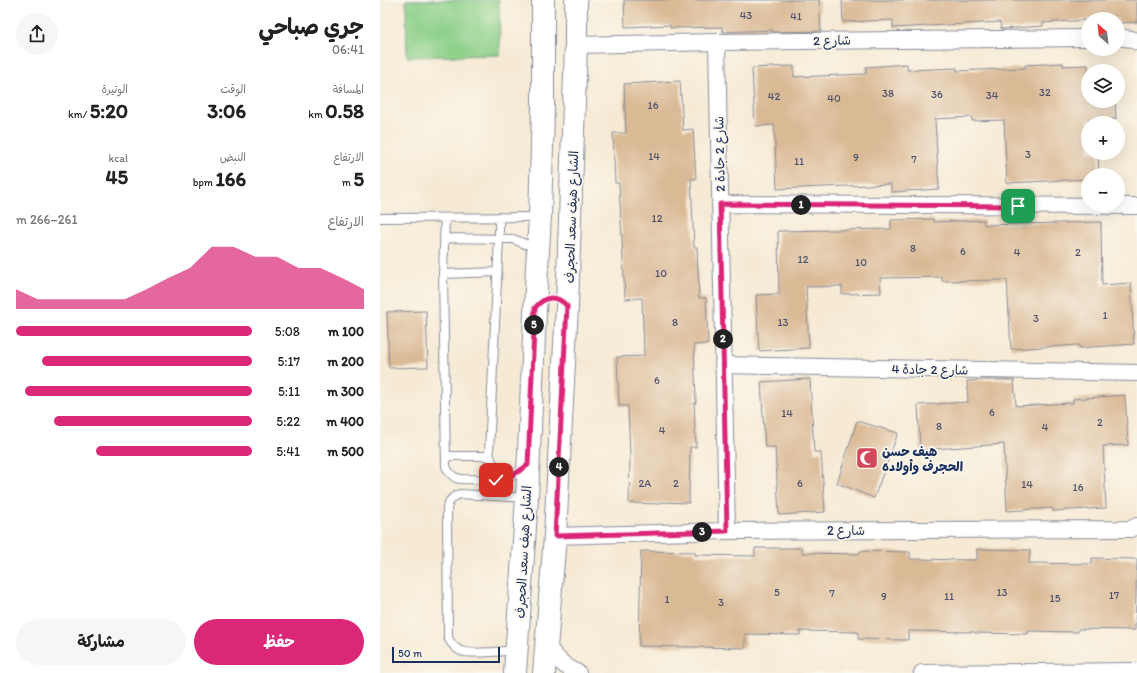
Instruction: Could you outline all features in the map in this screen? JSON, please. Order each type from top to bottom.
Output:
[{"type":"street","name":"الشارع هيف سعد الحجرف","points":[[515,673],[527,498],[540,217],[543,110],[543,0]]},
{"type":"street","name":"الشارع هيف سعد الحجرف","points":[[544,673],[555,536],[569,271],[576,0]]},
{"type":"street","name":"شارع 2","points":[[576,46],[717,42],[1081,38]]},
{"type":"street","points":[[1125,38],[1137,42]]},
{"type":"street","name":"شارع 2 جادة 2","points":[[717,42],[727,531]]},
{"type":"street","points":[[720,204],[1137,206]]},
{"type":"street","points":[[537,259],[542,272],[548,275],[563,275],[569,271]]},
{"type":"street","points":[[535,308],[539,302],[551,298],[557,298],[567,306]]},
{"type":"street","name":"شارع 2 جادة 4","points":[[723,365],[1137,373]]},
{"type":"street","name":"شارع 2","points":[[555,536],[727,531],[1131,529],[1137,526]]},
{"type":"street","points":[[546,644],[558,660],[565,666],[578,673]]},
{"type":"street","points":[[922,673],[1137,671]]},
{"type":"lane","points":[[499,217],[489,444],[492,463],[506,479]]},
{"type":"lane","points":[[380,218],[540,217]]},
{"type":"lane","points":[[444,218],[443,274],[446,466],[448,472],[456,478],[496,480],[506,479],[528,465]]},
{"type":"lane","points":[[444,238],[513,240],[528,245],[537,259]]},
{"type":"lane","points":[[443,274],[497,272]]},
{"type":"lane","points":[[446,456],[490,456]]},
{"type":"lane","points":[[517,650],[461,651],[451,644],[448,638],[447,510],[450,500],[460,494],[527,498]]},
{"type":"green space","points":[[406,0],[499,0],[500,55],[407,57]]},
{"type":"building","points":[[624,0],[819,0],[821,31],[773,32],[773,30],[723,32],[722,27],[670,28],[670,25],[625,27]]},
{"type":"building","points":[[842,0],[1137,0],[1137,22],[1125,23],[1125,12],[1081,12],[1081,20],[1043,23],[1043,26],[1001,29],[1000,22],[893,28],[893,20],[843,22]]},
{"type":"building","points":[[1063,63],[1063,66],[1081,65],[1081,108],[1115,108],[1116,116],[1081,116],[1081,160],[1098,160],[1099,168],[1081,168],[1081,179],[1007,183],[1004,120],[972,121],[972,117],[935,119],[939,189],[891,192],[891,184],[777,189],[774,125],[755,126],[752,68],[794,66],[794,77],[866,74],[866,67],[907,64],[907,70],[957,68],[957,71],[1025,68],[1025,65]]},
{"type":"building","points":[[680,81],[683,130],[693,129],[696,179],[691,179],[694,247],[697,247],[699,298],[706,298],[708,344],[694,345],[696,447],[690,447],[689,503],[629,503],[630,456],[628,406],[619,406],[617,357],[644,356],[642,298],[625,299],[619,183],[615,183],[613,133],[626,133],[624,84]]},
{"type":"building","points":[[933,219],[934,222],[984,220],[984,225],[1101,222],[1102,285],[1131,283],[1134,344],[1079,348],[1079,345],[1011,349],[1007,280],[942,281],[942,277],[880,278],[881,293],[842,294],[842,286],[806,287],[809,348],[759,351],[756,295],[779,294],[778,231],[891,229],[891,220]]},
{"type":"building","points":[[426,311],[428,367],[389,368],[387,312]]},
{"type":"building","points":[[810,379],[814,452],[821,452],[825,512],[779,515],[775,447],[765,447],[761,382]]},
{"type":"building","points":[[1014,380],[1016,406],[1073,403],[1073,399],[1125,395],[1128,445],[1103,446],[1106,508],[1053,511],[1052,508],[1007,511],[1004,444],[920,450],[918,405],[968,402],[967,381]]},
{"type":"building","name":"هيف حسن الحجرف وأولاده","points":[[857,421],[898,433],[874,498],[837,483]]},
{"type":"building","points":[[755,548],[802,548],[802,553],[860,554],[860,551],[910,552],[910,559],[977,560],[977,549],[1030,550],[1029,563],[1092,564],[1092,558],[1137,559],[1135,630],[1078,629],[1078,632],[1028,631],[1028,634],[908,631],[908,640],[858,639],[858,632],[800,631],[800,635],[745,634],[745,648],[639,646],[641,551],[695,552],[695,555],[755,556]]},
{"type":"place","name":"هيف حسن الحجرف وأولاده","points":[[867,458]]},
{"type":"route","points":[[496,480],[506,479],[528,465],[535,308],[539,302],[545,299],[557,298],[567,306],[555,536],[727,531],[720,204],[1018,206]]}]
